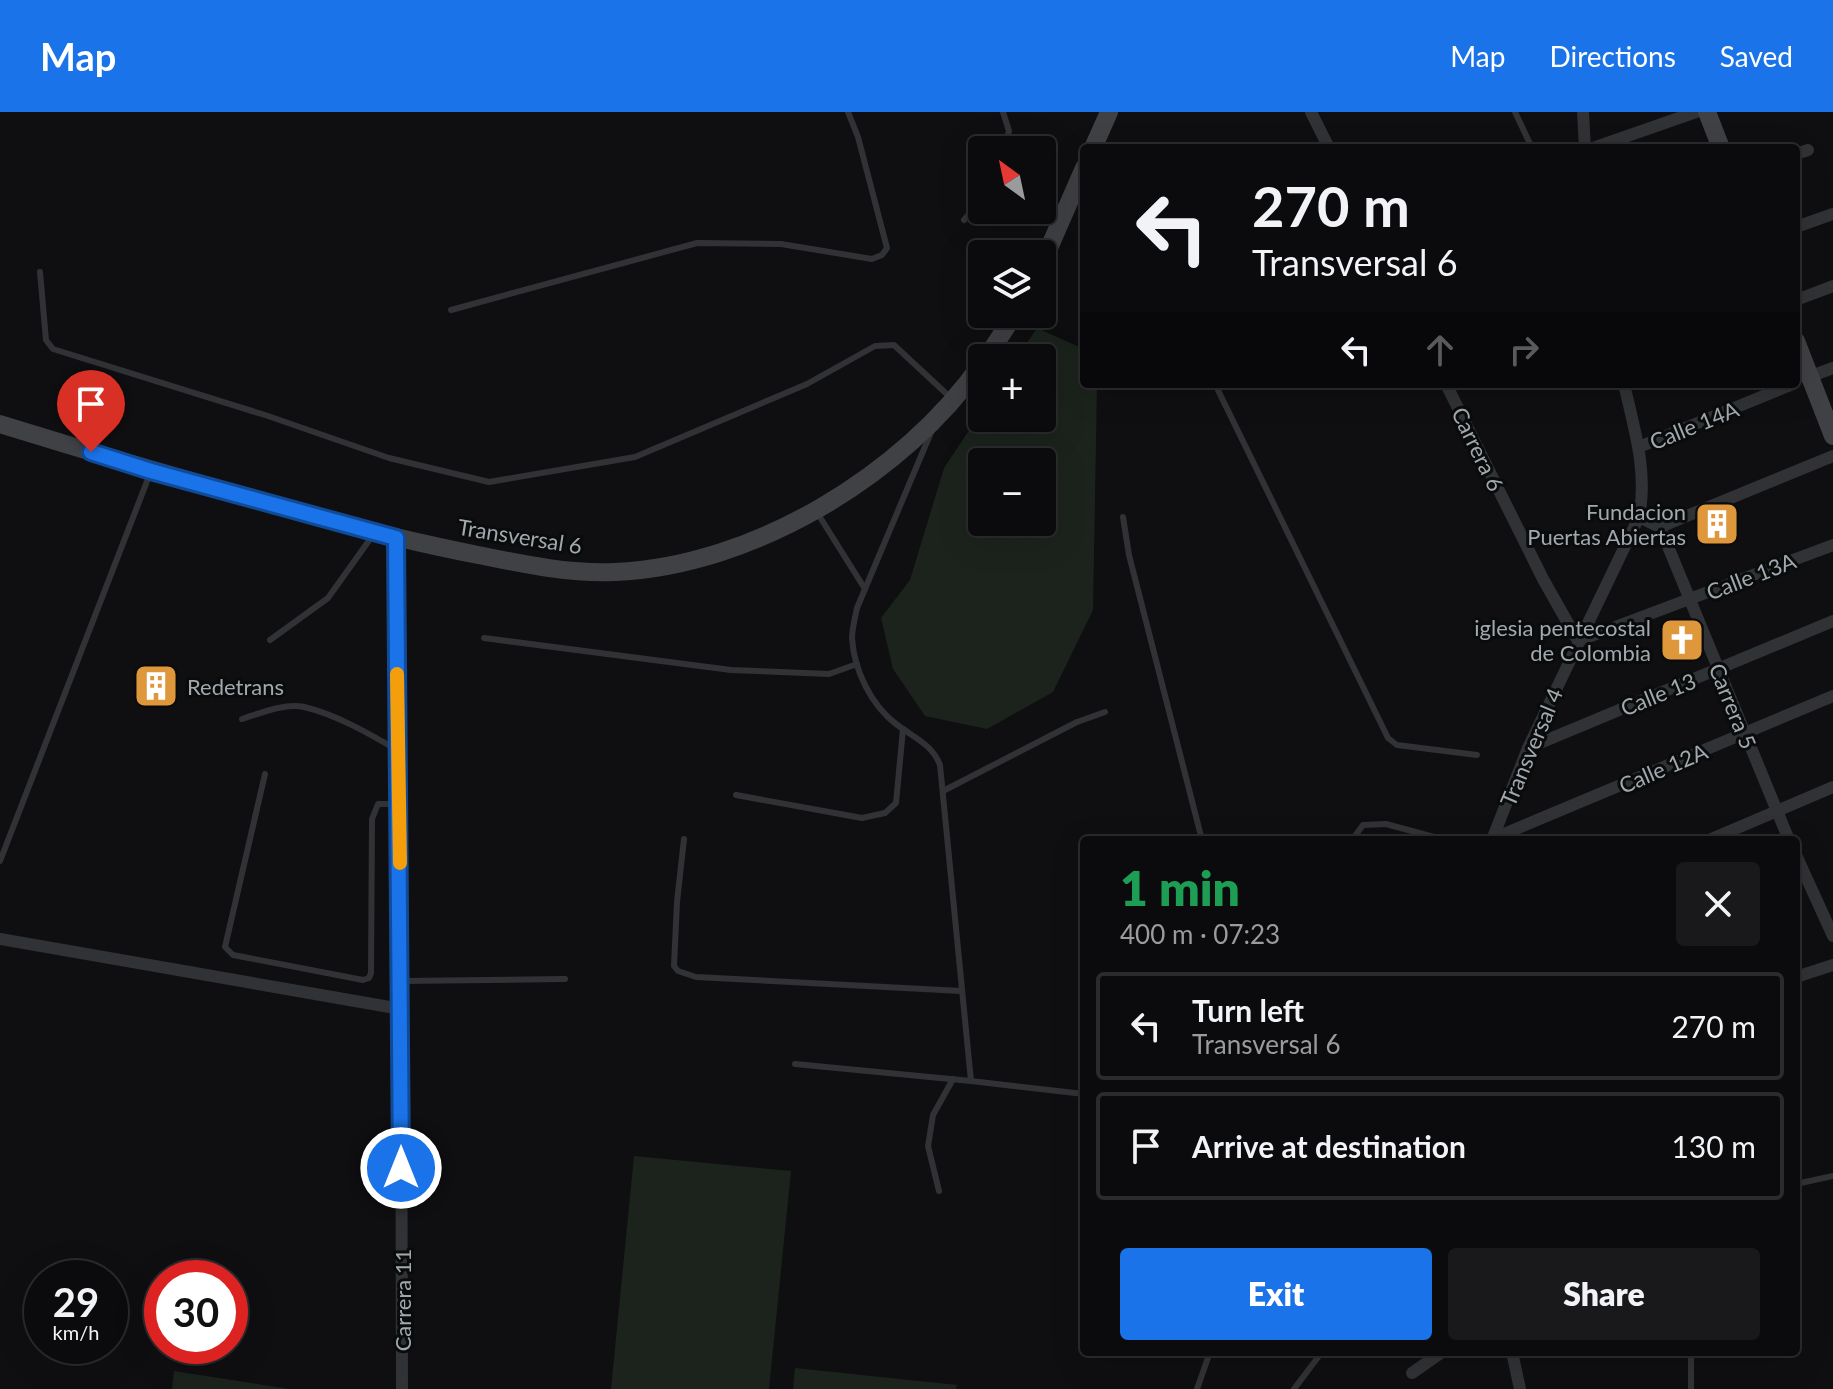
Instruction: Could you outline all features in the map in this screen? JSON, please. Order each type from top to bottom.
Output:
[{"type":"street","points":[[1095,144],[1109,112]]},
{"type":"street","points":[[1311,112],[1327,144]]},
{"type":"street","points":[[1583,112],[1585,144]]},
{"type":"street","points":[[1604,144],[1696,112]]},
{"type":"street","points":[[1707,112],[1719,144]]},
{"type":"street","points":[[1052,240],[1080,177]]},
{"type":"street","points":[[1800,226],[1833,214]]},
{"type":"street","points":[[1800,298],[1833,286]]},
{"type":"street","name":"Calle 14A","points":[[1800,381],[1833,368]]},
{"type":"street","name":"Transversal 6","points":[[0,424],[151,471],[375,533],[545,569],[618,572],[658,567],[726,550],[815,510],[894,458],[936,420],[968,381]]},
{"type":"street","points":[[1800,381],[1833,436]]},
{"type":"street","name":"Carrera 6","points":[[1448,388],[1543,579],[1578,641]]},
{"type":"street","name":"Transversal 4","points":[[1493,836],[1528,748],[1639,517],[1643,496],[1639,447],[1625,388]]},
{"type":"street","name":"Calle 14A","points":[[1639,447],[1783,388]]},
{"type":"street","points":[[1639,517],[1660,527],[1833,456]]},
{"type":"street","name":"Carrera 5","points":[[1660,527],[1787,836]]},
{"type":"street","name":"Carrera 11","points":[[396,538],[402,1389]]},
{"type":"street","name":"Calle 13A","points":[[1578,641],[1833,545]]},
{"type":"street","name":"Calle 13","points":[[1528,748],[1833,621]]},
{"type":"street","name":"Calle 12A","points":[[1499,836],[1833,696]]},
{"type":"street","points":[[1718,836],[1833,787]]},
{"type":"street","points":[[1800,864],[1833,936]]},
{"type":"street","points":[[0,939],[401,1009]]},
{"type":"street","points":[[1800,976],[1833,965]]},
{"type":"street","points":[[1412,1373],[1436,1356]]},
{"type":"street","points":[[1513,1356],[1520,1389]]},
{"type":"lane","points":[[451,310],[697,243],[781,244],[872,259],[882,255],[887,248],[858,137],[848,112]]},
{"type":"lane","points":[[1003,112],[1009,131],[1007,136]]},
{"type":"lane","points":[[1515,112],[1530,144]]},
{"type":"lane","points":[[964,220],[968,215]]},
{"type":"lane","points":[[40,272],[46,340],[53,349],[268,416],[389,458],[489,482],[635,457],[807,384],[875,346],[885,344],[894,345],[953,400]]},
{"type":"lane","points":[[1217,388],[1388,738],[1397,745],[1477,755]]},
{"type":"lane","points":[[936,420],[857,608],[852,637],[857,664],[870,696],[903,729],[926,743],[936,753],[940,765],[971,1081]]},
{"type":"lane","points":[[0,861],[151,471]]},
{"type":"lane","points":[[815,510],[865,589]]},
{"type":"lane","points":[[1123,517],[1129,555],[1201,836]]},
{"type":"lane","points":[[270,640],[328,598],[375,533]]},
{"type":"lane","points":[[484,638],[731,670],[829,674],[857,664]]},
{"type":"lane","points":[[242,719],[273,709],[303,707],[366,732],[397,750]]},
{"type":"lane","points":[[943,791],[1077,722],[1105,712]]},
{"type":"lane","points":[[736,795],[862,818],[885,813],[896,803],[903,729]]},
{"type":"lane","points":[[265,774],[225,947],[233,955],[363,980],[369,978],[372,819],[378,804],[399,804]]},
{"type":"lane","points":[[1355,836],[1363,825],[1386,824],[1430,836]]},
{"type":"lane","points":[[684,839],[676,914],[674,966],[678,971],[696,977],[961,991]]},
{"type":"lane","points":[[401,981],[565,979]]},
{"type":"lane","points":[[795,1064],[1080,1094]]},
{"type":"lane","points":[[939,1191],[928,1146],[933,1115],[953,1079]]},
{"type":"lane","points":[[1800,1183],[1833,1176]]},
{"type":"lane","points":[[1197,1389],[1209,1356]]},
{"type":"lane","points":[[1294,1389],[1319,1356]]},
{"type":"lane","points":[[1691,1356],[1691,1389]]},
{"type":"shaded area","points":[[1037,328],[1080,347],[1080,388],[1097,388],[1093,610],[1053,692],[987,729],[925,716],[893,669],[881,618],[910,580],[944,468],[968,432],[1056,432],[1056,344],[1026,344]]},
{"type":"shaded area","points":[[634,1156],[791,1171],[769,1389],[611,1389]]},
{"type":"shaded area","points":[[795,1368],[957,1385],[956,1389],[793,1389]]},
{"type":"shaded area","points":[[174,1371],[289,1389],[172,1389]]},
{"type":"slow traffic","points":[[397,674],[400,863]]},
{"type":"place","name":"Fundacion Puertas Abiertas","points":[[1717,524]]},
{"type":"place","name":"iglesia pentecostal de Colombia","points":[[1682,640]]},
{"type":"place","name":"Redetrans","points":[[156,686]]},
{"type":"route","points":[[91,452],[396,538],[401,1168]]}]
